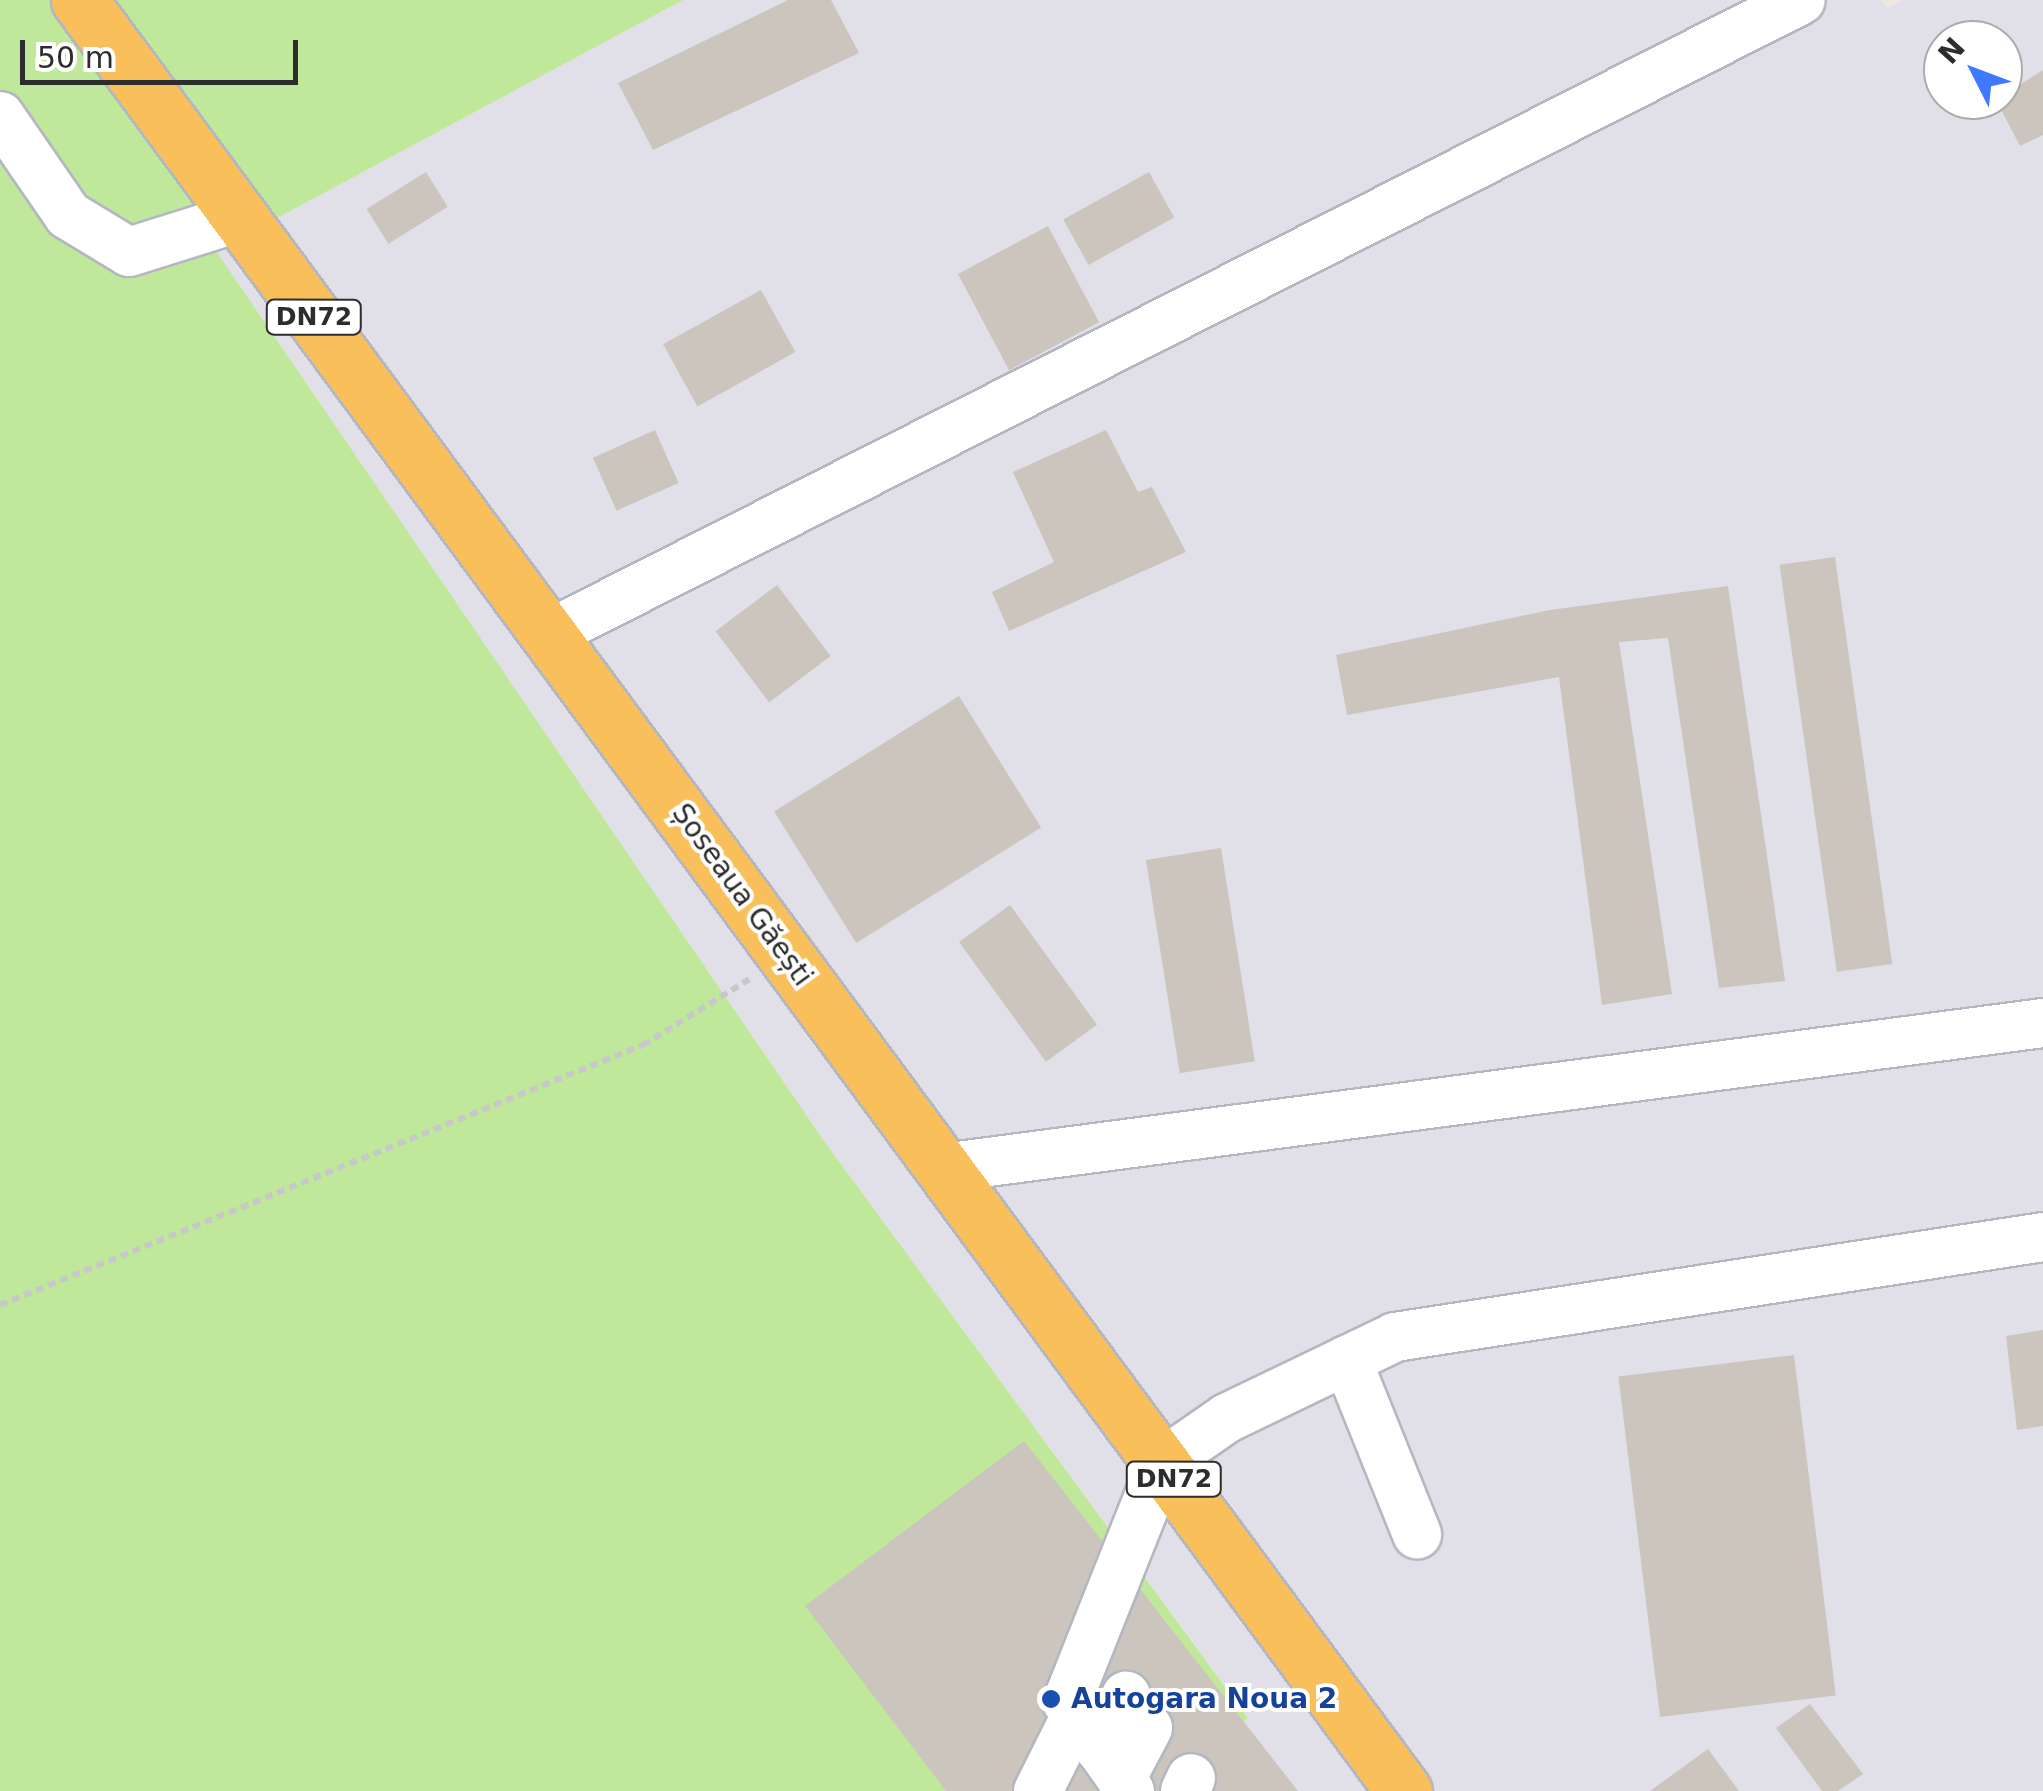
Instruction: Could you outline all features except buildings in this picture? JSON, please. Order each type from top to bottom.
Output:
[{"type":"main road","name":"Șoseaua Găești","points":[[79,0],[1404,1791]]},
{"type":"street","points":[[549,634],[1801,0]]},
{"type":"street","points":[[0,116],[68,215],[129,252],[240,217]]},
{"type":"street","points":[[943,1168],[2043,1023]]},
{"type":"street","points":[[1133,1760],[1066,1702],[1162,1463],[1227,1418],[1396,1337],[2043,1237]]},
{"type":"street","points":[[1347,1360],[1417,1534]]},
{"type":"street","points":[[1038,1791],[1133,1760]]},
{"type":"path","points":[[0,1305],[643,1045],[786,956]]},
{"type":"shaded area","points":[[683,0],[1881,0],[1887,8],[1903,0],[2043,0],[2043,1791],[1144,1791],[1248,1717],[824,1141],[216,251]]},
{"type":"green space","points":[[0,0],[683,0],[216,251],[824,1141],[1248,1718],[1144,1791],[0,1791]]},
{"type":"place","name":"Autogara Noua 2","points":[[1051,1699]]}]
